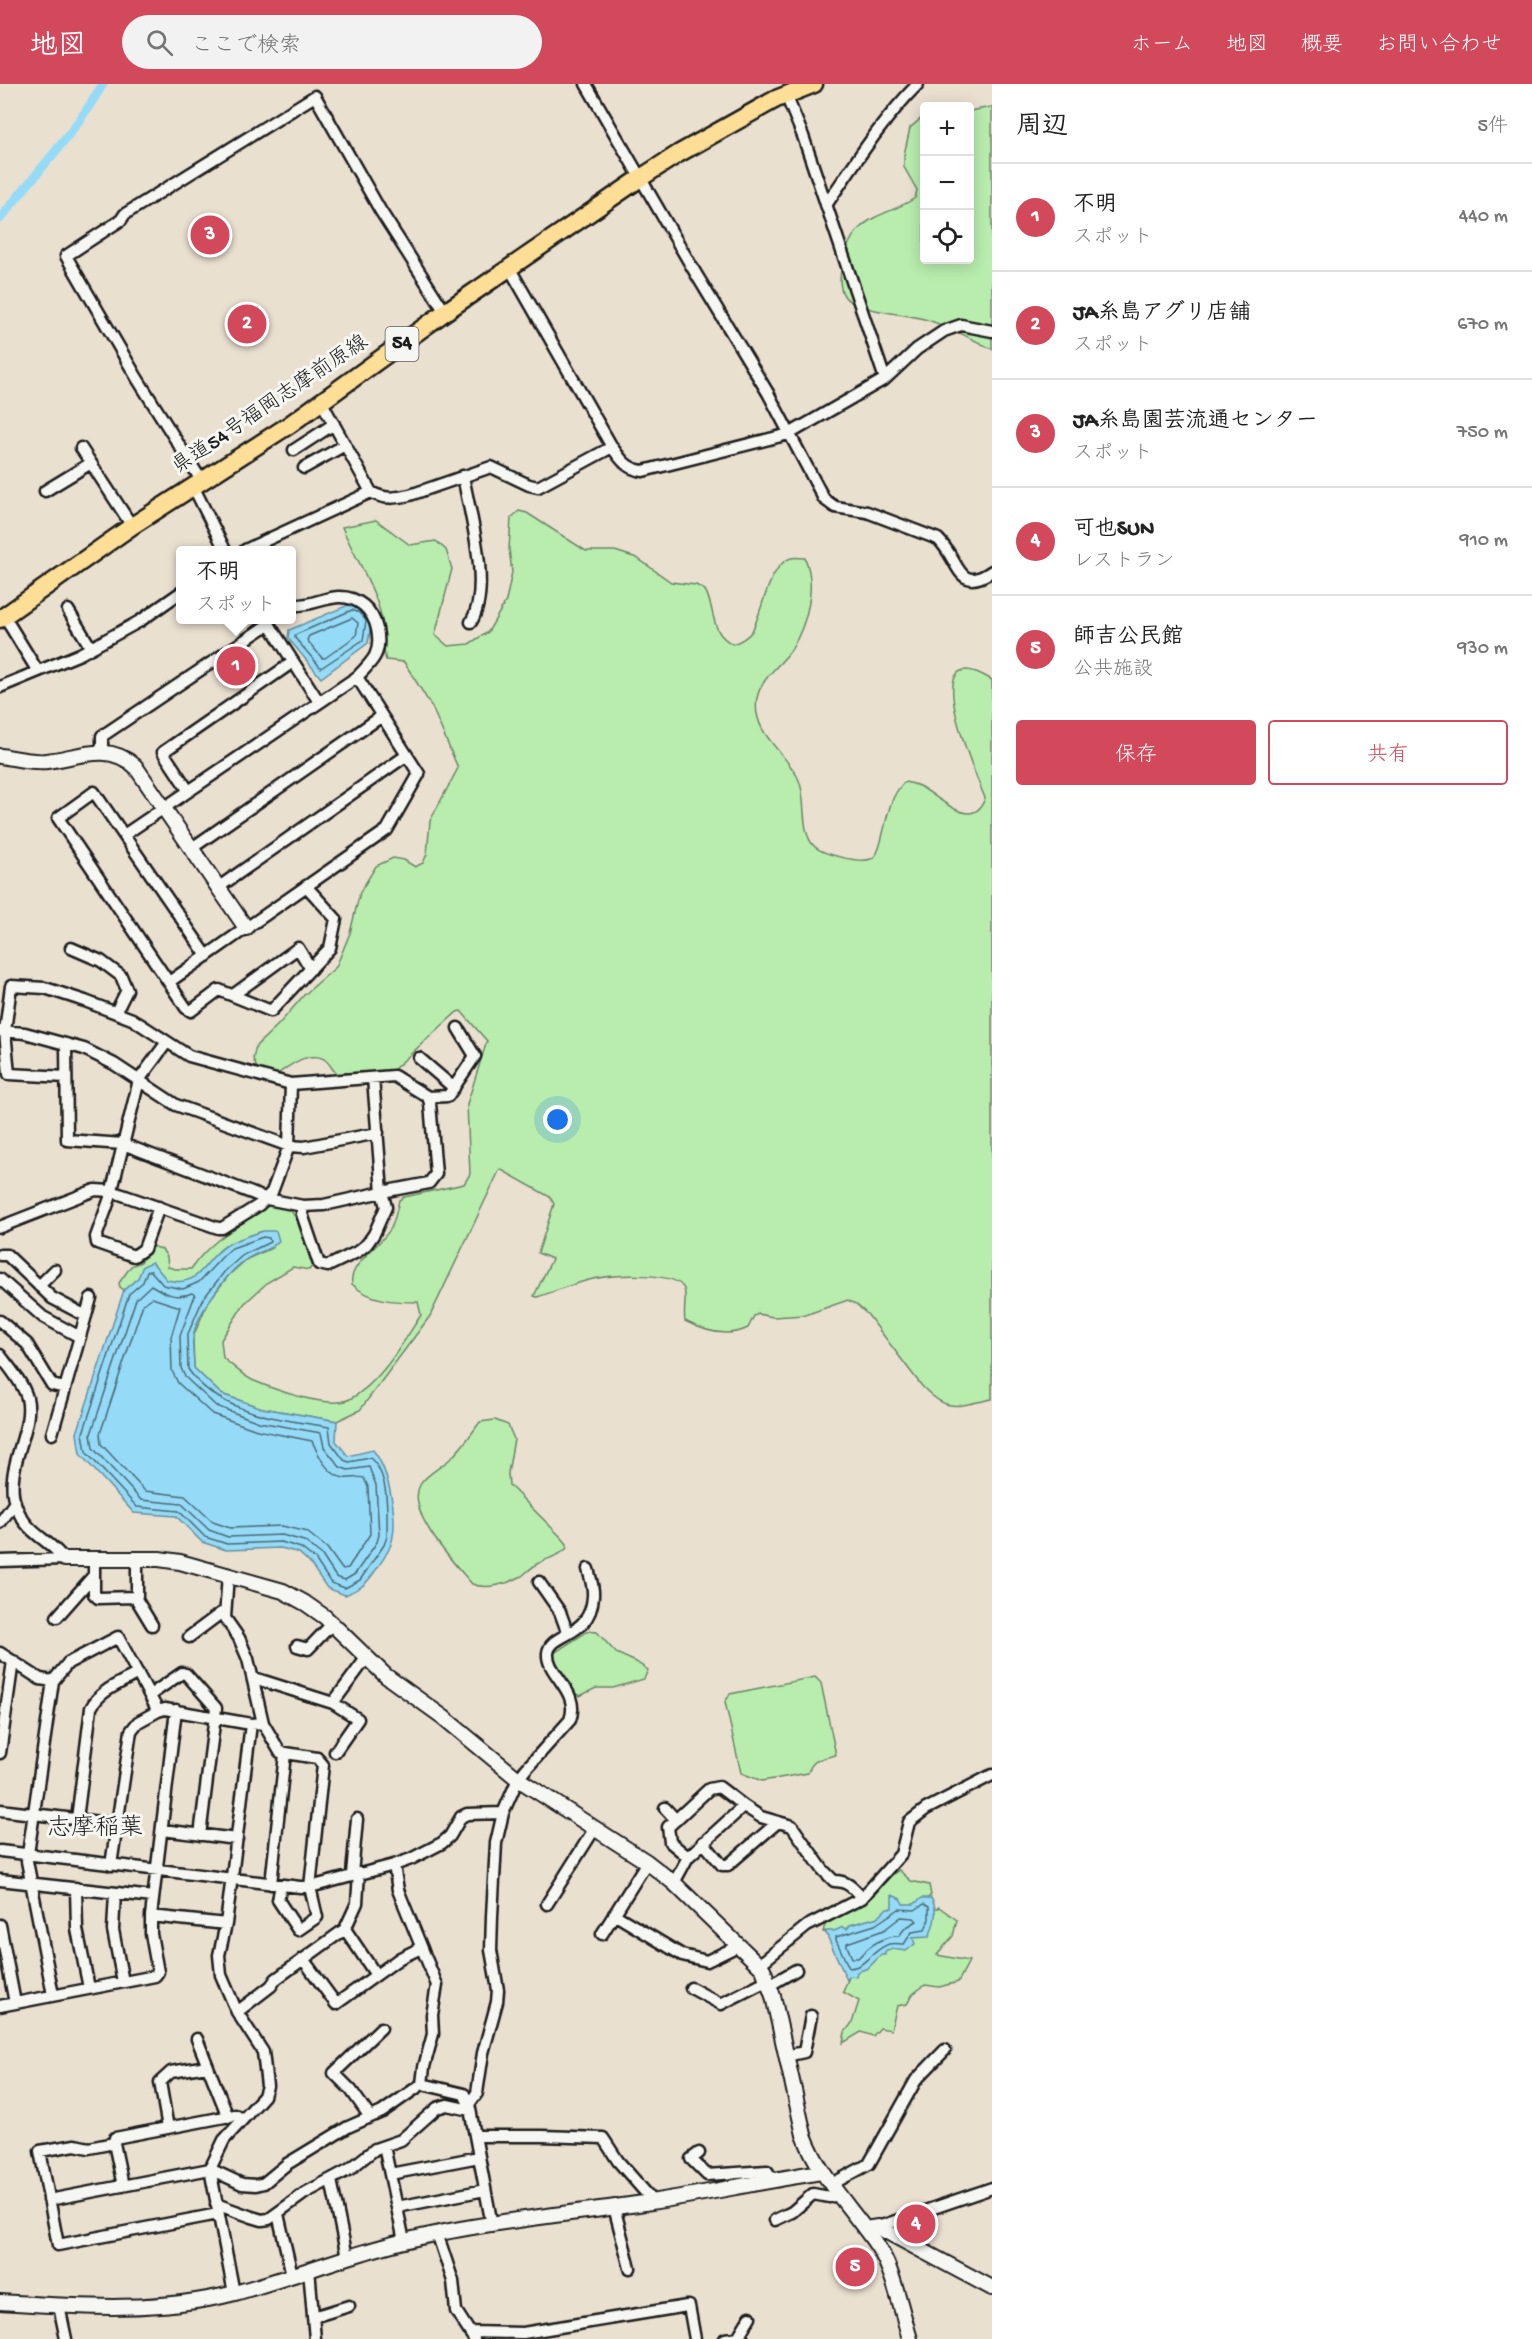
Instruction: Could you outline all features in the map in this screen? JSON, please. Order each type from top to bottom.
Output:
[{"type":"main road","name":"県道54号福岡志摩前原線","points":[[2,618],[132,526],[226,466],[321,401],[445,312],[642,177],[678,154],[786,95],[814,84]]},
{"type":"street","points":[[586,84],[768,393],[818,489],[830,505],[867,512],[938,538],[946,547],[964,578],[972,581],[992,571]]},
{"type":"street","points":[[826,205],[871,140],[900,102],[918,84]]},
{"type":"street","points":[[786,95],[803,136],[885,379]]},
{"type":"street","points":[[223,546],[197,483],[66,256],[121,220],[125,214],[315,96],[380,210],[445,312]]},
{"type":"street","points":[[510,269],[612,447],[624,464],[633,470],[643,471],[789,434],[885,379],[917,349],[956,326],[968,325],[992,331]]},
{"type":"street","points":[[321,401],[371,492],[382,498],[398,498],[491,467],[528,485],[538,487],[612,447]]},
{"type":"street","points":[[294,450],[334,424]]},
{"type":"street","points":[[304,468],[345,445]]},
{"type":"street","points":[[81,448],[132,526]]},
{"type":"street","points":[[45,491],[91,464]]},
{"type":"street","points":[[464,476],[480,576],[479,606],[471,622]]},
{"type":"street","points":[[254,546],[371,492]]},
{"type":"street","points":[[0,687],[91,648],[176,596]]},
{"type":"street","points":[[124,835],[357,677],[371,663],[380,645],[371,610],[356,600],[338,597],[296,606]]},
{"type":"street","points":[[68,610],[91,648]]},
{"type":"street","points":[[2,618],[37,670]]},
{"type":"street","points":[[102,752],[102,736],[269,624],[319,702]]},
{"type":"street","points":[[188,790],[163,752],[293,662]]},
{"type":"street","points":[[169,982],[387,830],[419,774],[357,677]]},
{"type":"street","points":[[192,848],[382,716]]},
{"type":"street","points":[[0,756],[44,762],[102,752],[124,756],[135,766],[246,928]]},
{"type":"street","points":[[219,887],[407,755]]},
{"type":"street","points":[[207,956],[94,792],[58,818],[186,1008],[191,1011],[219,990],[271,1011],[311,969],[330,948],[336,919],[306,886]]},
{"type":"street","points":[[71,948],[101,961],[122,976],[127,990],[116,1012]]},
{"type":"street","points":[[233,995],[298,948],[311,969]]},
{"type":"street","points":[[66,1044],[67,1140],[123,1144],[267,1199],[303,1206],[324,1205],[429,1183],[436,1174],[428,1097],[398,1076],[291,1084],[197,1059],[132,1019],[116,1012],[45,988],[11,986],[3,1031],[9,1074],[66,1077]]},
{"type":"street","points":[[428,1097],[448,1096],[476,1056],[458,1028]]},
{"type":"street","points":[[3,1031],[25,1033],[97,1054],[176,1105],[289,1146],[304,1147],[378,1133]]},
{"type":"street","points":[[159,1207],[144,1249],[134,1256],[97,1243],[96,1237],[111,1191],[139,1080],[167,1042]]},
{"type":"street","points":[[419,1058],[454,1088]]},
{"type":"street","points":[[303,1206],[302,1214],[318,1264],[328,1266],[357,1252],[370,1239],[386,1207],[382,1192],[374,1078]]},
{"type":"street","points":[[0,1227],[89,1192],[111,1191],[218,1228],[267,1199],[280,1173],[289,1146],[291,1084]]},
{"type":"street","points":[[0,1254],[7,1255],[52,1299],[86,1316]]},
{"type":"street","points":[[39,1286],[55,1270]]},
{"type":"street","points":[[0,1278],[43,1317],[80,1337]]},
{"type":"street","points":[[52,1434],[91,1298]]},
{"type":"street","points":[[0,1321],[27,1344],[52,1385],[65,1388]]},
{"type":"street","points":[[0,1355],[27,1399],[27,1415],[12,1481],[15,1502],[28,1527],[58,1551],[64,1559]]},
{"type":"street","points":[[0,1523],[15,1502]]},
{"type":"street","points":[[94,1559],[94,1594],[98,1598],[135,1598]]},
{"type":"street","points":[[0,1561],[137,1559],[180,1562],[283,1591],[305,1603],[332,1624],[386,1676],[443,1717],[519,1779],[646,1862],[674,1883],[760,1964],[769,1983],[804,2135],[821,2172],[834,2190],[872,2228],[992,2288]]},
{"type":"street","points":[[135,1598],[137,1596],[137,1559]]},
{"type":"street","points":[[470,2107],[477,2093],[483,2053],[497,2002],[498,1990],[491,1950],[496,1843],[502,1813],[519,1779],[570,1720],[573,1712],[567,1690],[548,1659],[548,1650],[555,1641],[585,1622],[594,1594],[588,1569]]},
{"type":"street","points":[[228,1574],[225,1618],[239,1638],[254,1678],[263,1723],[276,1749],[285,1754],[317,1758],[323,1765],[310,1887],[317,1917],[298,1930],[278,1900],[276,1884],[285,1754]]},
{"type":"street","points":[[57,1617],[94,1575]]},
{"type":"street","points":[[539,1582],[560,1612],[568,1634]]},
{"type":"street","points":[[135,1598],[152,1625]]},
{"type":"street","points":[[189,1637],[221,1613],[225,1613]]},
{"type":"street","points":[[297,1646],[308,1649],[332,1624]]},
{"type":"street","points":[[53,1995],[31,1883],[28,1854],[53,1681],[68,1663],[118,1637],[158,1711]]},
{"type":"street","points":[[0,1653],[40,1679],[53,1681]]},
{"type":"street","points":[[333,1703],[367,1657]]},
{"type":"street","points":[[0,1753],[13,1661]]},
{"type":"street","points":[[77,1819],[92,1708],[103,1693],[138,1673]]},
{"type":"street","points":[[150,1695],[182,1673],[186,1674],[216,1708],[213,1717],[200,1835]]},
{"type":"street","points":[[254,1678],[333,1703],[358,1719],[335,1752]]},
{"type":"street","points":[[111,1865],[131,1731],[138,1722],[165,1709],[251,1724],[263,1723]]},
{"type":"street","points":[[0,2006],[154,1976],[158,1972],[151,1934],[151,1916],[176,1710]]},
{"type":"street","points":[[234,2293],[210,2169],[224,2140],[264,2096],[267,2086],[263,2052],[237,2012],[221,1975],[219,1955],[226,1924],[251,1724]]},
{"type":"street","points":[[760,1964],[807,1926],[862,1898],[900,1854],[909,1822],[926,1809],[992,1775]]},
{"type":"street","points":[[688,1857],[670,1842],[668,1827],[709,1789],[719,1787],[761,1817],[792,1826],[828,1875],[834,1881],[843,1881],[850,1885],[862,1898]]},
{"type":"street","points":[[674,1883],[688,1857],[744,1806]]},
{"type":"street","points":[[665,1808],[676,1820]]},
{"type":"street","points":[[0,1810],[116,1824]]},
{"type":"street","points":[[0,1851],[310,1887],[394,1865],[442,1843],[450,1836],[461,1817],[467,1814],[502,1813]]},
{"type":"street","points":[[237,2012],[271,1986],[276,1978],[345,1929],[357,1903],[355,1874],[357,1820]]},
{"type":"street","points":[[703,1842],[722,1865],[728,1865],[778,1822]]},
{"type":"street","points":[[547,1904],[595,1828]]},
{"type":"street","points":[[162,1830],[237,1839]]},
{"type":"street","points":[[602,1934],[646,1862]]},
{"type":"street","points":[[49,2200],[210,2169],[242,2184],[256,2186],[264,2183],[287,2164],[317,2145],[348,2127],[382,2112],[422,2084],[433,2034],[432,2015],[437,1990],[436,1980],[398,1890],[394,1865]]},
{"type":"street","points":[[0,1880],[153,1897]]},
{"type":"street","points":[[76,1888],[77,1929],[89,1988]]},
{"type":"street","points":[[115,1893],[113,1930],[123,1982]]},
{"type":"street","points":[[614,1914],[682,1955],[707,1960],[740,1945]]},
{"type":"street","points":[[151,1916],[226,1924]]},
{"type":"street","points":[[0,1925],[15,2002]]},
{"type":"street","points":[[345,1929],[376,1975]]},
{"type":"street","points":[[303,1959],[336,2004],[400,1958],[421,1948]]},
{"type":"street","points":[[691,1988],[721,2004],[796,1970]]},
{"type":"street","points":[[786,2056],[804,2052],[811,2016]]},
{"type":"street","points":[[370,2117],[351,2090],[334,2073],[381,2028]]},
{"type":"street","points":[[197,2039],[228,2117]]},
{"type":"street","points":[[775,2220],[792,2212],[813,2194],[829,2197],[834,2190],[869,2164],[916,2080],[945,2050]]},
{"type":"street","points":[[168,2128],[160,2082],[171,2072],[207,2066]]},
{"type":"street","points":[[422,2084],[464,2094],[470,2107],[492,2225]]},
{"type":"street","points":[[114,2143],[89,2148],[75,2145],[40,2151],[58,2245],[217,2209],[262,2220],[269,2219],[306,2193],[350,2169],[375,2149],[401,2140],[442,2106],[470,2107]]},
{"type":"street","points":[[123,2186],[114,2143],[115,2138],[235,2115],[243,2119]]},
{"type":"street","points":[[474,2136],[597,2136],[603,2138],[618,2161],[653,2201]]},
{"type":"street","points":[[384,2146],[404,2241]]},
{"type":"street","points":[[699,2153],[691,2159],[706,2175],[767,2170],[773,2180]]},
{"type":"street","points":[[390,2174],[479,2157]]},
{"type":"street","points":[[0,2302],[59,2306],[166,2305],[234,2293],[347,2257],[437,2233],[653,2201],[821,2172]]},
{"type":"street","points":[[331,2180],[347,2257]]},
{"type":"street","points":[[872,2228],[992,2188]]},
{"type":"street","points":[[397,2206],[485,2190]]},
{"type":"street","points":[[614,2207],[630,2268]]},
{"type":"street","points":[[278,2214],[292,2275]]},
{"type":"street","points":[[872,2228],[888,2269],[910,2339]]},
{"type":"street","points":[[437,2233],[453,2281],[456,2311],[472,2336],[523,2333],[535,2335],[688,2306],[695,2339]]},
{"type":"street","points":[[309,2269],[315,2339]]},
{"type":"street","points":[[59,2306],[66,2339]]},
{"type":"street","points":[[313,2317],[349,2306]]},
{"type":"street","points":[[725,2339],[741,2338],[750,2317]]},
{"type":"green space","points":[[992,107],[992,349],[939,324],[913,316],[858,305],[845,297],[840,281],[846,252],[859,229],[871,220],[915,198],[917,190],[904,167],[904,155],[910,128],[920,119],[920,264],[974,264],[974,110]]},
{"type":"green space","points":[[519,511],[527,513],[586,551],[615,551],[637,558],[671,582],[696,585],[705,590],[716,627],[725,639],[733,644],[744,639],[752,631],[777,569],[791,558],[805,558],[810,581],[806,617],[791,650],[762,684],[756,710],[763,731],[797,776],[809,840],[814,846],[833,855],[866,860],[876,855],[892,801],[905,782],[919,786],[955,809],[972,813],[979,808],[985,798],[962,738],[955,712],[953,690],[956,675],[969,670],[992,680],[992,1399],[961,1405],[946,1404],[938,1400],[921,1385],[868,1315],[848,1300],[805,1315],[773,1317],[758,1314],[754,1316],[748,1328],[724,1333],[700,1328],[685,1321],[684,1289],[679,1283],[670,1279],[631,1275],[591,1279],[537,1297],[534,1296],[552,1259],[538,1253],[554,1204],[550,1197],[500,1169],[430,1316],[360,1410],[337,1421],[262,1408],[221,1394],[194,1368],[193,1337],[208,1302],[229,1275],[247,1259],[272,1248],[229,1243],[196,1277],[181,1283],[138,1278],[124,1290],[120,1287],[119,1283],[131,1266],[141,1262],[151,1246],[162,1249],[167,1257],[168,1267],[191,1269],[216,1241],[236,1227],[268,1206],[287,1205],[298,1221],[315,1263],[309,1270],[293,1267],[268,1282],[244,1304],[221,1340],[223,1358],[237,1370],[252,1380],[301,1397],[341,1402],[350,1399],[372,1383],[398,1350],[421,1315],[418,1302],[392,1301],[366,1294],[352,1284],[352,1277],[360,1262],[391,1228],[399,1200],[464,1184],[470,1174],[467,1104],[487,1041],[461,1011],[457,1012],[392,1071],[337,1074],[324,1059],[311,1057],[292,1064],[276,1075],[258,1070],[253,1059],[256,1046],[304,995],[336,967],[350,933],[360,892],[376,866],[393,858],[404,860],[415,867],[423,863],[427,854],[430,821],[458,768],[432,707],[404,662],[386,660],[383,625],[378,605],[342,527],[376,520],[410,545],[436,541],[446,550],[452,569],[435,635],[448,646],[469,644],[488,632],[506,601],[512,572],[509,549],[511,518]]},
{"type":"green space","points":[[495,1420],[508,1425],[514,1439],[508,1473],[509,1485],[562,1538],[567,1548],[537,1564],[516,1579],[504,1584],[478,1586],[472,1584],[434,1537],[419,1509],[417,1496],[423,1481],[455,1454],[480,1422]]},
{"type":"green space","points":[[588,1631],[597,1632],[616,1653],[648,1670],[644,1679],[613,1688],[596,1688],[580,1696],[576,1694],[556,1664],[554,1653]]},
{"type":"green space","points":[[815,1677],[821,1683],[836,1755],[815,1762],[808,1773],[762,1781],[741,1773],[725,1702],[730,1694]]},
{"type":"green space","points":[[899,1870],[911,1881],[929,1885],[931,1895],[923,1901],[893,1910],[849,1931],[831,1934],[823,1932],[829,1920],[868,1900]]},
{"type":"green space","points":[[939,1907],[957,1920],[953,1936],[937,1955],[969,1961],[958,1982],[939,1987],[925,1985],[913,1994],[907,2004],[897,2006],[891,2030],[880,2028],[873,2036],[861,2032],[843,2043],[845,2032],[852,2023],[859,2001],[843,1992],[851,1972]]},
{"type":"water","points":[[353,603],[372,619],[368,643],[321,678],[288,638],[289,630]]},
{"type":"water","points":[[263,1231],[276,1231],[279,1241],[239,1265],[213,1295],[195,1329],[194,1368],[221,1394],[262,1408],[337,1421],[336,1441],[348,1456],[373,1450],[379,1459],[392,1498],[394,1526],[392,1539],[387,1553],[369,1580],[345,1595],[327,1588],[310,1563],[299,1553],[281,1548],[226,1550],[202,1542],[176,1516],[134,1513],[80,1454],[77,1433],[124,1290],[138,1278],[143,1266],[152,1262],[167,1280],[188,1280],[201,1272],[218,1251],[227,1245]]},
{"type":"water","points":[[892,1895],[901,1899],[903,1904],[914,1904],[922,1898],[931,1898],[935,1912],[929,1937],[913,1938],[915,1944],[906,1951],[892,1949],[885,1952],[885,1955],[881,1955],[868,1968],[857,1972],[856,1977],[850,1976],[847,1980],[825,1931],[834,1931],[843,1927],[847,1929],[850,1925],[878,1917],[887,1908],[892,1908]]},
{"type":"waterway","points":[[0,219],[67,137],[103,84]]},
{"type":"place","name":"JA糸島園芸流通センター","points":[[210,235]]},
{"type":"place","name":"JA糸島アグリ店舗","points":[[247,324]]},
{"type":"place","name":"不明","points":[[236,666]]},
{"type":"place","name":"可也SUN","points":[[916,2224]]},
{"type":"place","name":"師吉公民館","points":[[855,2267]]},
{"type":"district","name":"志摩稲葉","points":[[95,1829]]}]
